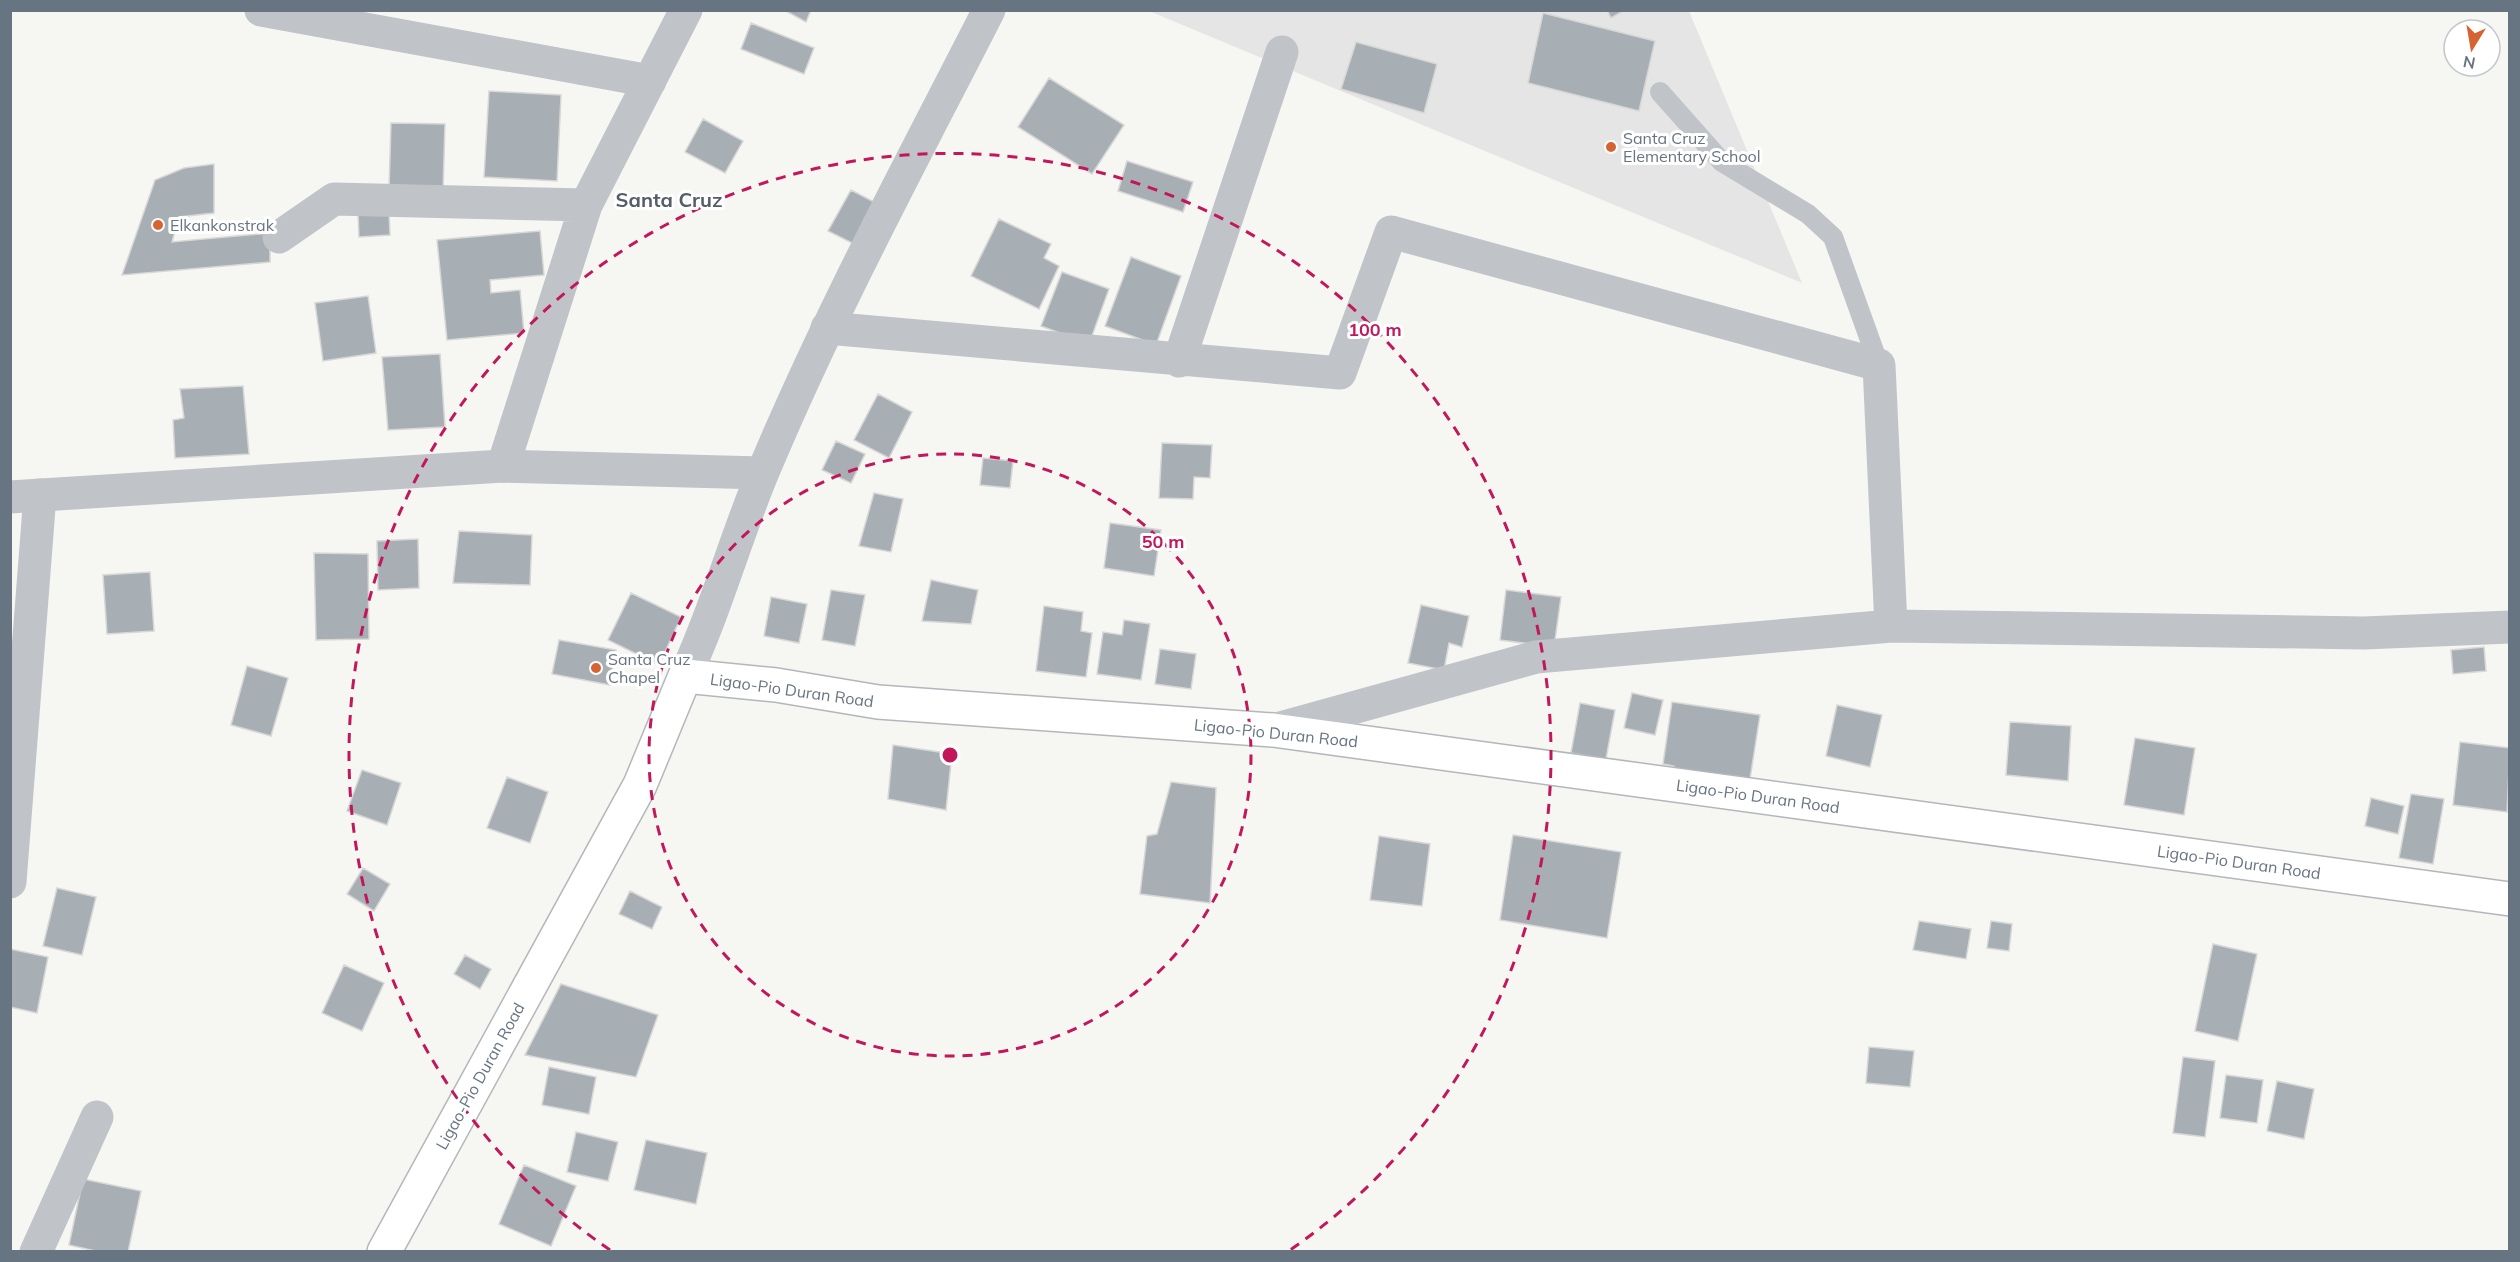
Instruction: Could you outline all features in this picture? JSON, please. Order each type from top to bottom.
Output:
[{"type":"main road","name":"Ligao-Pio Duran Road","points":[[384,1251],[640,785],[685,676],[776,685],[878,702],[1273,730],[2510,899]]},
{"type":"street","points":[[261,10],[650,81]]},
{"type":"street","points":[[503,465],[586,205],[686,10]]},
{"type":"street","points":[[685,676],[702,639],[762,473],[827,328],[989,10]]},
{"type":"street","points":[[1179,361],[1282,52]]},
{"type":"street","points":[[279,237],[334,199],[586,205]]},
{"type":"street","points":[[827,328],[1340,374],[1391,231],[1879,365],[1892,626]]},
{"type":"street","points":[[10,882],[25,496],[503,465],[762,473]]},
{"type":"street","points":[[1273,730],[1536,657],[1892,626],[2364,633],[2510,627]]},
{"type":"street","points":[[36,1251],[97,1117]]},
{"type":"lane","points":[[1660,92],[1722,162],[1808,214],[1833,237],[1879,365]]},
{"type":"shaded area","name":"Santa Cruz Elementary School","points":[[1149,11],[1689,11],[1802,283]]},
{"type":"building","points":[[784,10],[811,10],[806,22]]},
{"type":"building","points":[[1607,10],[1625,10],[1611,18]]},
{"type":"building","points":[[1543,13],[1655,41],[1639,111],[1528,83]]},
{"type":"building","points":[[751,23],[814,48],[804,74],[741,49]]},
{"type":"building","points":[[1356,42],[1437,64],[1424,113],[1341,89]]},
{"type":"building","points":[[1049,78],[1124,125],[1092,174],[1018,127]]},
{"type":"building","points":[[489,91],[561,95],[557,181],[484,177]]},
{"type":"building","points":[[703,119],[743,141],[725,173],[685,152]]},
{"type":"building","points":[[391,123],[445,124],[443,191],[389,189]]},
{"type":"building","points":[[1127,161],[1193,182],[1183,212],[1118,191]]},
{"type":"building","name":"Elkankonstrak","points":[[214,164],[214,213],[179,217],[172,242],[270,233],[270,262],[122,275],[155,180],[184,168]]},
{"type":"building","points":[[851,190],[878,204],[856,245],[828,231]]},
{"type":"building","points":[[389,213],[390,235],[359,237],[358,214]]},
{"type":"building","points":[[999,219],[1051,244],[1044,258],[1059,266],[1039,309],[971,276]]},
{"type":"building","points":[[540,231],[544,275],[490,280],[491,293],[520,290],[524,333],[447,340],[437,240]]},
{"type":"building","points":[[1131,257],[1181,276],[1156,345],[1105,326]]},
{"type":"building","points":[[1062,272],[1109,289],[1089,344],[1041,326]]},
{"type":"building","points":[[368,296],[376,353],[323,361],[315,303]]},
{"type":"building","points":[[440,354],[445,427],[388,430],[382,357]]},
{"type":"building","points":[[243,386],[249,454],[175,458],[173,420],[184,418],[180,389]]},
{"type":"building","points":[[878,394],[912,412],[889,458],[854,440]]},
{"type":"building","points":[[836,441],[865,454],[851,483],[822,470]]},
{"type":"building","points":[[1162,443],[1212,445],[1210,478],[1194,477],[1193,499],[1159,498]]},
{"type":"building","points":[[983,458],[1013,461],[1010,488],[980,485]]},
{"type":"building","points":[[874,493],[903,499],[891,552],[859,546]]},
{"type":"building","points":[[1110,523],[1161,530],[1154,576],[1104,568]]},
{"type":"building","points":[[459,531],[532,535],[530,585],[453,583]]},
{"type":"building","points":[[418,539],[419,588],[378,590],[377,541]]},
{"type":"building","points":[[314,553],[368,554],[369,639],[316,640]]},
{"type":"building","points":[[150,572],[154,631],[107,634],[103,575]]},
{"type":"building","points":[[931,580],[978,590],[971,624],[922,621]]},
{"type":"building","points":[[831,590],[865,595],[855,646],[822,640]]},
{"type":"building","points":[[1506,590],[1561,597],[1554,647],[1500,640]]},
{"type":"building","points":[[631,593],[681,617],[659,665],[608,640]]},
{"type":"building","points":[[771,597],[807,604],[799,643],[764,636]]},
{"type":"building","points":[[1421,605],[1469,616],[1462,647],[1449,643],[1444,670],[1408,663]]},
{"type":"building","points":[[1044,606],[1083,612],[1081,631],[1092,633],[1086,677],[1036,671]]},
{"type":"building","points":[[1124,620],[1150,624],[1141,680],[1097,674],[1103,632],[1122,635]]},
{"type":"building","points":[[559,640],[616,650],[610,685],[552,674]]},
{"type":"building","points":[[2484,647],[2486,671],[2453,674],[2451,650]]},
{"type":"building","points":[[1160,649],[1196,654],[1191,689],[1155,684]]},
{"type":"building","points":[[247,666],[288,678],[271,736],[231,725]]},
{"type":"building","points":[[1632,693],[1663,700],[1655,735],[1624,728]]},
{"type":"building","points":[[1672,702],[1760,715],[1750,779],[1725,775],[1723,781],[1673,773],[1674,766],[1663,764]]},
{"type":"building","points":[[1580,703],[1615,710],[1606,759],[1571,753]]},
{"type":"building","points":[[1837,705],[1882,715],[1870,767],[1826,756]]},
{"type":"building","points":[[2010,722],[2071,726],[2068,781],[2006,775]]},
{"type":"building","points":[[2135,738],[2195,748],[2184,815],[2124,805]]},
{"type":"building","points":[[2460,742],[2510,748],[2507,812],[2453,805]]},
{"type":"building","points":[[893,745],[952,754],[946,810],[888,799]]},
{"type":"building","points":[[362,770],[401,783],[387,825],[347,811]]},
{"type":"building","points":[[507,777],[548,792],[530,843],[487,828]]},
{"type":"building","points":[[1171,782],[1216,788],[1210,903],[1140,894],[1147,836],[1157,834]]},
{"type":"building","points":[[2411,794],[2444,799],[2433,864],[2399,858]]},
{"type":"building","points":[[2371,798],[2404,806],[2398,834],[2365,826]]},
{"type":"building","points":[[1513,835],[1621,852],[1607,938],[1500,920]]},
{"type":"building","points":[[1379,836],[1430,844],[1422,906],[1370,900]]},
{"type":"building","points":[[363,868],[390,884],[374,911],[347,894]]},
{"type":"building","points":[[57,888],[96,897],[82,955],[43,946]]},
{"type":"building","points":[[630,891],[662,907],[652,929],[619,914]]},
{"type":"building","points":[[1919,921],[1971,929],[1966,959],[1913,950]]},
{"type":"building","points":[[1991,921],[2012,924],[2009,951],[1987,948]]},
{"type":"building","points":[[2213,944],[2257,954],[2238,1041],[2195,1031]]},
{"type":"building","points":[[10,949],[48,957],[37,1013],[10,1007]]},
{"type":"building","points":[[465,955],[491,969],[480,989],[454,974]]},
{"type":"building","points":[[344,965],[384,983],[362,1031],[322,1013]]},
{"type":"building","points":[[561,984],[658,1015],[636,1077],[525,1055]]},
{"type":"building","points":[[1869,1047],[1914,1051],[1910,1087],[1866,1083]]},
{"type":"building","points":[[2183,1057],[2215,1061],[2205,1137],[2173,1133]]},
{"type":"building","points":[[549,1067],[596,1077],[589,1114],[542,1105]]},
{"type":"building","points":[[2226,1075],[2263,1080],[2257,1123],[2220,1118]]},
{"type":"building","points":[[2277,1081],[2314,1089],[2304,1139],[2267,1131]]},
{"type":"building","points":[[576,1132],[618,1142],[608,1181],[567,1172]]},
{"type":"building","points":[[646,1140],[707,1153],[696,1204],[634,1190]]},
{"type":"building","points":[[524,1165],[576,1186],[551,1246],[499,1224]]},
{"type":"building","points":[[83,1179],[141,1191],[128,1252],[100,1252],[69,1245]]},
{"type":"place","name":"Santa Cruz Elementary School","points":[[1611,147]]},
{"type":"place","name":"Elkankonstrak","points":[[158,225]]},
{"type":"place","name":"Santa Cruz Chapel","points":[[596,668]]},
{"type":"district","name":"Santa Cruz","points":[[669,200]]}]
